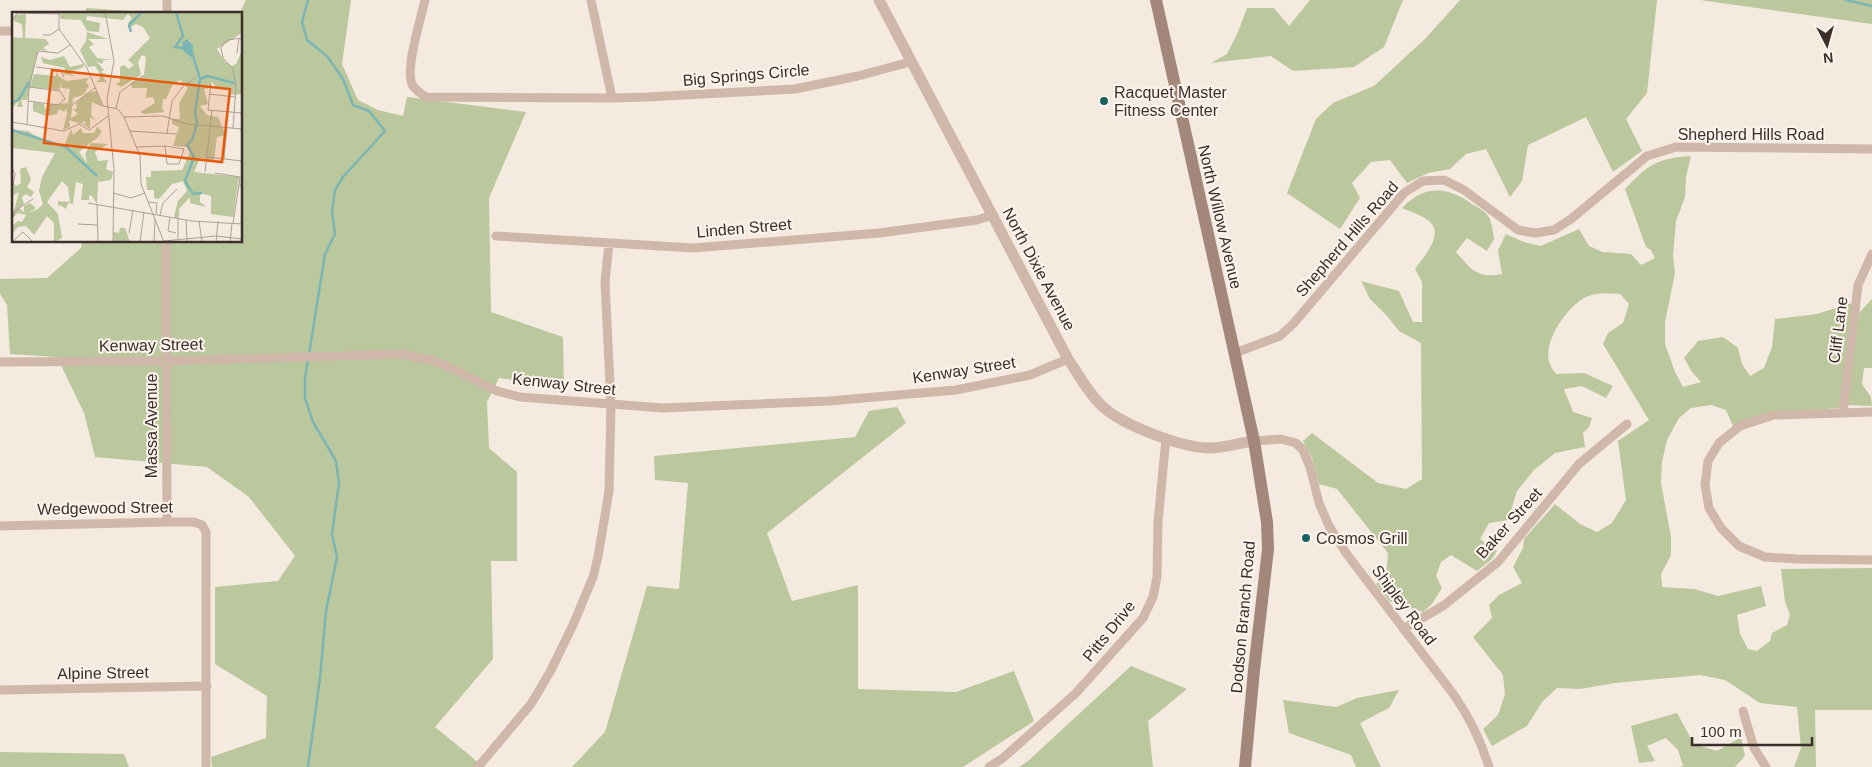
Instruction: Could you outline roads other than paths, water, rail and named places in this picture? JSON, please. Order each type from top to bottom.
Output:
[{"type":"main road","name":"North Willow Avenue","points":[[1156,0],[1254,441]]},
{"type":"main road","name":"Dodson Branch Road","points":[[1245,767],[1268,549],[1267,522],[1254,441]]},
{"type":"street","name":"Big Springs Circle","points":[[425,0],[410,66],[412,84],[416,90],[426,97],[648,98],[795,89],[858,76],[910,62]]},
{"type":"street","points":[[591,0],[612,98]]},
{"type":"street","name":"North Dixie Avenue","points":[[879,0],[1068,360],[1097,400],[1115,417],[1140,430],[1166,438],[1208,448],[1254,441]]},
{"type":"street","name":"Shepherd Hills Road","points":[[1235,353],[1280,336],[1294,323],[1404,193],[1423,181],[1444,180],[1464,190],[1518,230],[1535,233],[1554,230],[1571,220],[1647,156],[1676,147],[1872,149]]},
{"type":"street","name":"Linden Street","points":[[496,236],[693,248],[888,232],[977,220],[993,215]]},
{"type":"street","name":"Massa Avenue","points":[[166,242],[167,522]]},
{"type":"street","points":[[478,767],[531,704],[550,672],[573,625],[593,577],[603,536],[609,491],[611,405],[605,282],[609,243]]},
{"type":"street","name":"Cliff Lane","points":[[1843,412],[1858,285],[1872,254]]},
{"type":"street","name":"Kenway Street","points":[[0,362],[166,361],[402,354],[438,362],[497,391],[520,397],[663,408],[829,401],[956,390],[1030,375],[1068,360]]},
{"type":"street","points":[[1872,412],[1774,415],[1740,426],[1719,443],[1708,461],[1705,485],[1709,508],[1721,528],[1739,546],[1765,556],[1797,559],[1872,560]]},
{"type":"street","name":"Baker Street","points":[[1403,629],[1443,606],[1498,562],[1579,464],[1628,424]]},
{"type":"street","name":"Pitts Drive","points":[[989,767],[1003,758],[1076,694],[1143,618],[1153,598],[1157,577],[1158,522],[1166,438]]},
{"type":"street","name":"Shipley Road","points":[[1254,441],[1281,439],[1296,443],[1303,450],[1310,467],[1319,503],[1329,526],[1346,553],[1469,717],[1480,739],[1489,767]]},
{"type":"street","name":"Wedgewood Street","points":[[0,526],[167,522],[194,522],[202,525],[206,532],[207,686]]},
{"type":"street","points":[[206,767],[207,686]]},
{"type":"street","name":"Alpine Street","points":[[0,690],[207,686]]},
{"type":"street","points":[[1743,711],[1754,748],[1766,767]]},
{"type":"waterway","points":[[308,0],[302,22],[307,40],[327,56],[343,79],[353,105],[369,111],[385,131],[343,177],[335,190],[332,211],[335,234],[325,254],[309,354]]},
{"type":"waterway","points":[[1846,0],[1872,6]]},
{"type":"waterway","points":[[308,360],[305,377],[305,398],[313,422],[336,461],[339,483],[332,534],[337,557],[326,611],[320,678],[308,767]]},
{"type":"place","name":"Racquet Master Fitness Center","points":[[1104,101]]},
{"type":"place","name":"Cosmos Grill","points":[[1306,538]]}]
